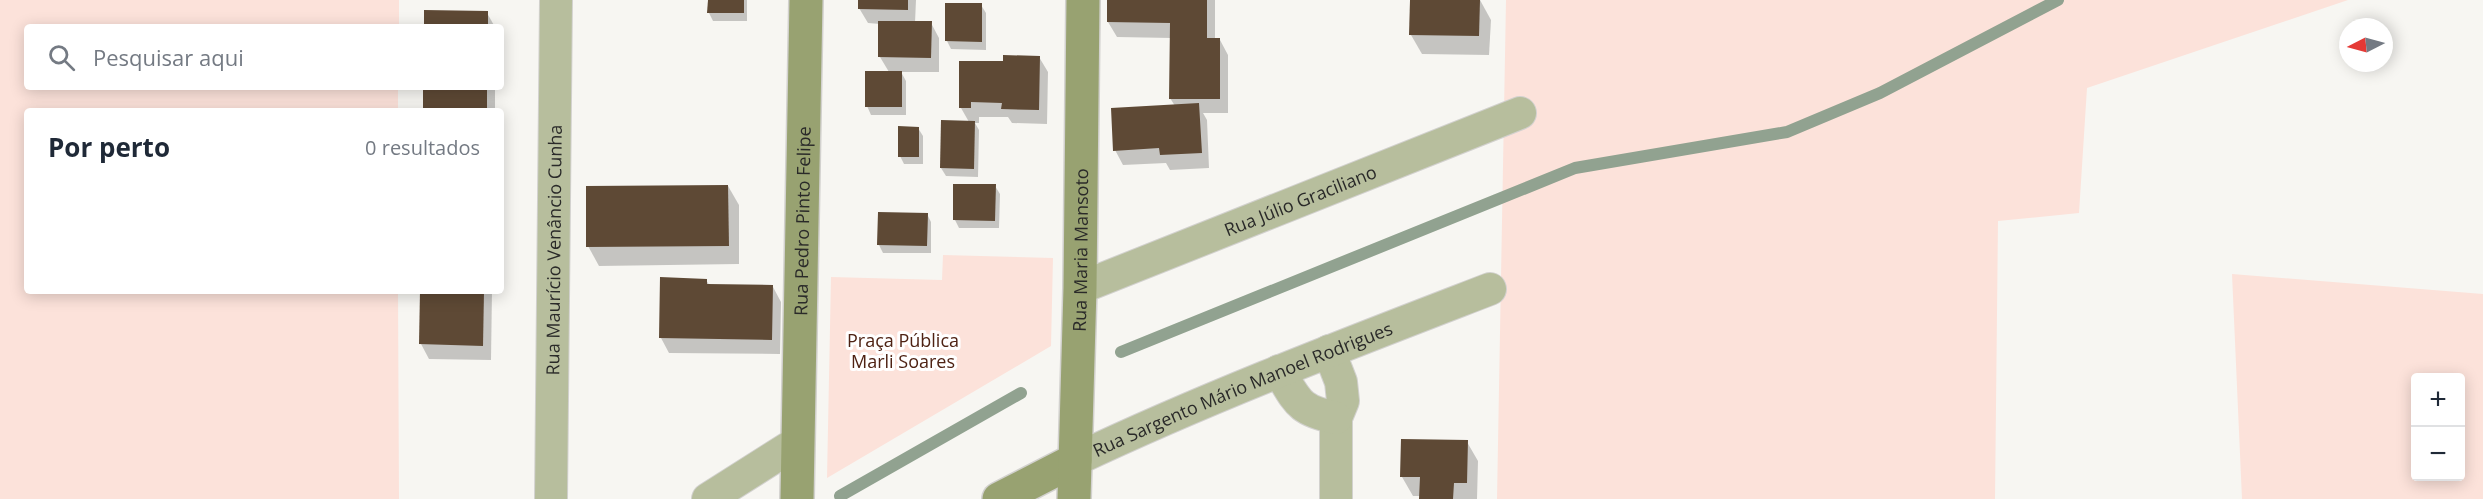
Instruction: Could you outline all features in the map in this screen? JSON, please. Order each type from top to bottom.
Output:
[{"type":"street","name":"Rua Maurício Venâncio Cunha","points":[[551,499],[556,0]]},
{"type":"street","name":"Rua Pedro Pinto Felipe","points":[[797,499],[806,0]]},
{"type":"street","name":"Rua Maria Mansoto","points":[[1074,499],[1080,288],[1083,0]]},
{"type":"street","name":"Rua Júlio Graciliano","points":[[1080,288],[1520,114]]},
{"type":"street","name":"Rua Sargento Mário Manoel Rodrigues","points":[[999,499],[1158,421],[1329,351],[1490,289]]},
{"type":"street","points":[[1329,351],[1341,382],[1343,401],[1336,418],[1336,499]]},
{"type":"street","points":[[1279,371],[1298,402],[1307,410],[1336,418]]},
{"type":"street","points":[[708,499],[798,442]]},
{"type":"green space","points":[[0,0],[399,0],[399,24],[24,24],[24,90],[398,90],[398,108],[24,108],[24,294],[398,294],[399,499],[0,499]]},
{"type":"green space","points":[[1506,0],[2348,0],[2087,88],[2079,213],[1998,221],[1995,499],[1497,499]]},
{"type":"green space","name":"Praça Pública Marli Soares","points":[[943,255],[1053,258],[1051,346],[827,478],[831,277],[942,280]]},
{"type":"green space","points":[[2232,274],[2483,294],[2483,499],[2242,499]]},
{"type":"building","points":[[708,0],[744,0],[744,13],[707,13]]},
{"type":"building","points":[[858,0],[908,0],[908,10],[858,9]]},
{"type":"building","points":[[1107,0],[1207,0],[1207,38],[1220,38],[1220,99],[1169,99],[1170,23],[1107,22]]},
{"type":"building","points":[[1410,0],[1480,0],[1479,36],[1409,35]]},
{"type":"building","points":[[945,3],[982,3],[982,42],[945,41]]},
{"type":"building","points":[[424,10],[488,11],[488,24],[424,24]]},
{"type":"building","points":[[878,21],[932,21],[931,58],[878,57]]},
{"type":"building","points":[[1003,55],[1040,56],[1039,110],[1001,109],[1002,103],[971,102],[971,108],[959,108],[959,61],[1003,61]]},
{"type":"building","points":[[865,71],[902,71],[902,107],[865,107]]},
{"type":"building","points":[[423,90],[487,90],[487,108],[423,108]]},
{"type":"building","points":[[1199,103],[1202,153],[1160,155],[1159,148],[1113,151],[1111,108]]},
{"type":"building","points":[[941,120],[975,121],[974,169],[940,168]]},
{"type":"building","points":[[898,126],[919,127],[919,157],[898,157]]},
{"type":"building","points":[[953,184],[996,184],[995,221],[953,220]]},
{"type":"building","points":[[728,185],[729,246],[586,247],[586,186]]},
{"type":"building","points":[[878,212],[928,213],[927,246],[877,245]]},
{"type":"building","points":[[660,277],[707,279],[707,284],[773,285],[772,340],[659,338]]},
{"type":"building","points":[[420,294],[484,294],[483,346],[419,344]]},
{"type":"building","points":[[1401,439],[1468,440],[1467,483],[1454,483],[1453,499],[1419,499],[1420,477],[1400,477]]},
{"type":"waterway","points":[[1121,352],[1575,168],[1787,132],[1880,93],[2058,0]]},
{"type":"waterway","points":[[840,496],[1021,393]]}]
